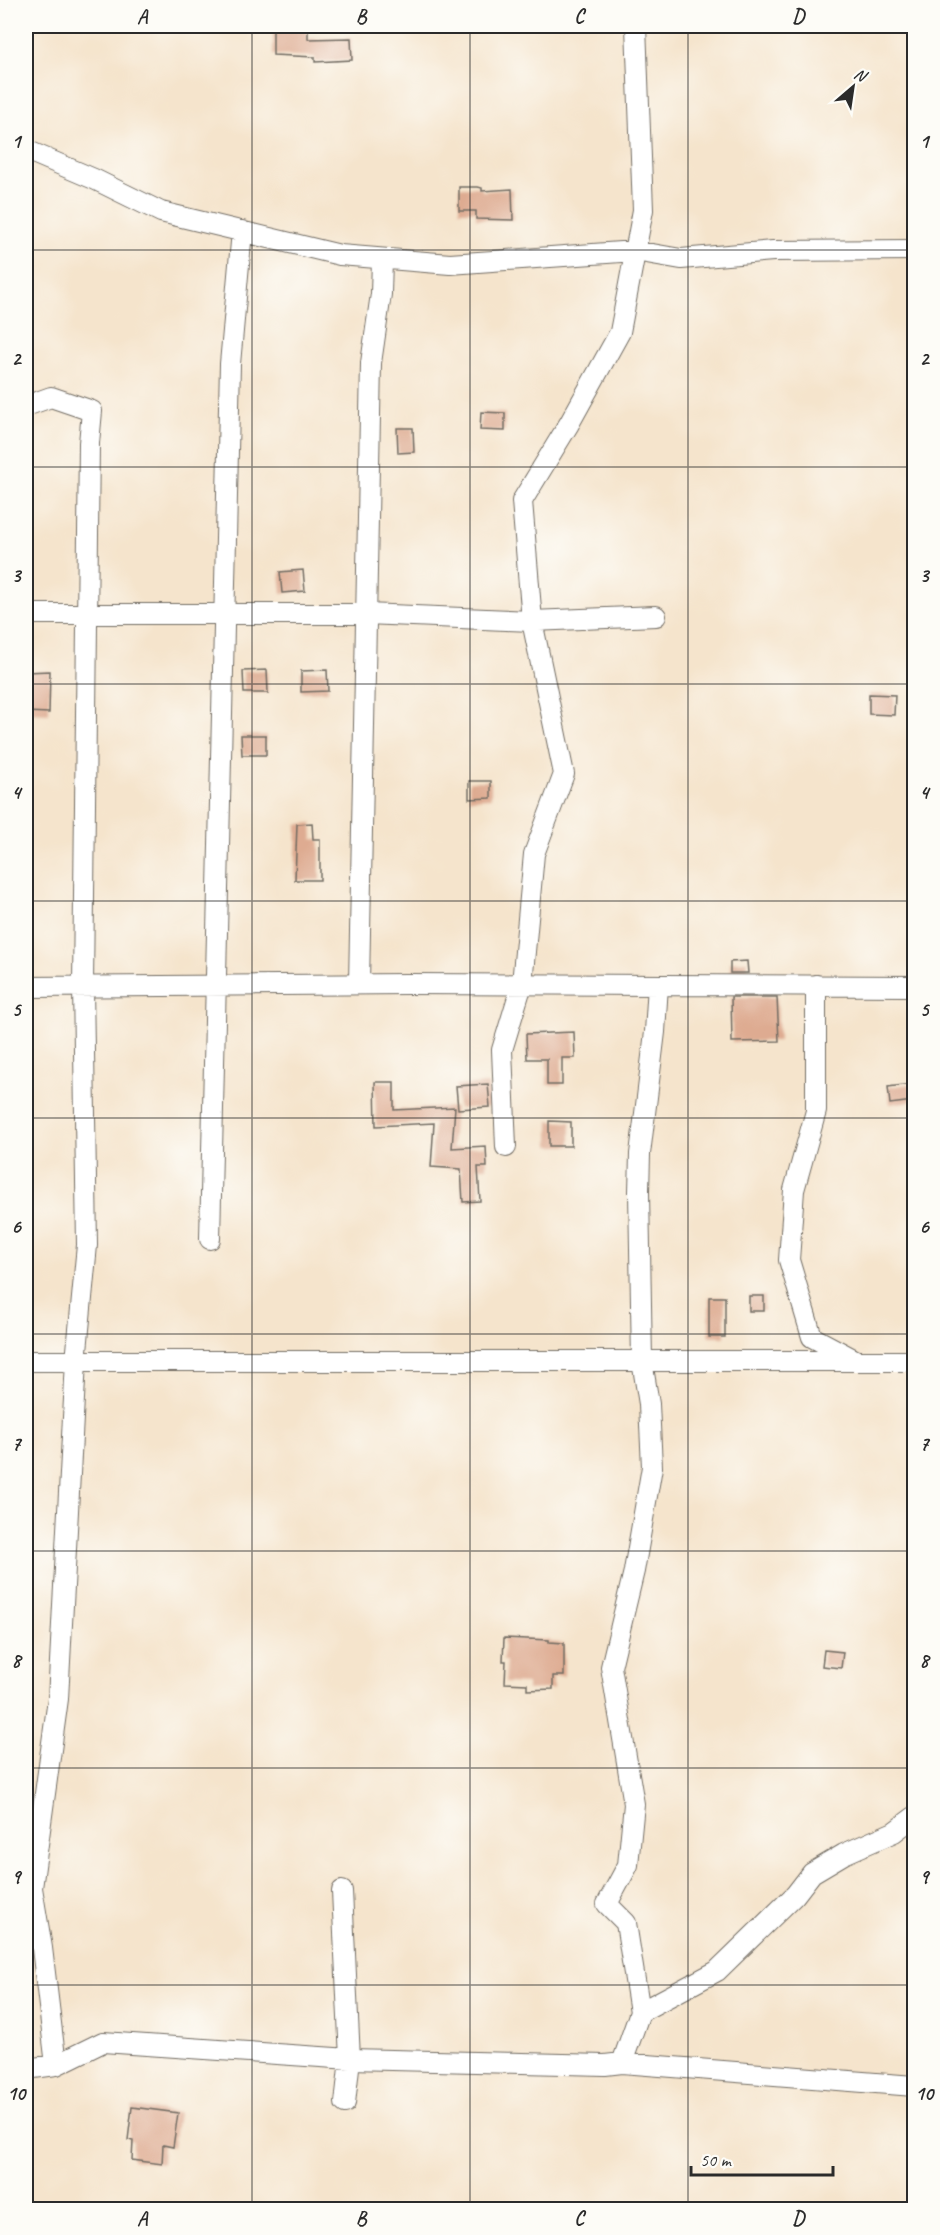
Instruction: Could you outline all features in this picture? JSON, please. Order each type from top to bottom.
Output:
[{"type":"street","points":[[506,1147],[502,1050],[522,984],[534,854],[564,774],[532,621],[522,501],[569,424],[620,332],[643,210],[636,26]]},
{"type":"street","points":[[26,150],[94,179],[161,212],[340,255],[450,264],[635,251],[681,259],[773,251],[915,250]]},
{"type":"street","points":[[210,1239],[230,364],[242,231]]},
{"type":"street","points":[[359,984],[371,363],[381,294],[382,259]]},
{"type":"street","points":[[26,406],[51,397],[92,411],[89,443],[83,986],[87,1245],[76,1361],[58,1699],[32,1888],[42,1948],[56,2065]]},
{"type":"street","points":[[26,614],[366,614],[532,621],[656,616]]},
{"type":"street","points":[[26,987],[359,984],[915,986]]},
{"type":"street","points":[[622,2063],[640,2012],[626,1923],[607,1904],[628,1865],[634,1804],[611,1667],[634,1571],[652,1467],[649,1404],[642,1361],[640,1154],[655,1032],[658,985]]},
{"type":"street","points":[[816,985],[816,1111],[794,1190],[789,1260],[812,1337],[857,1361]]},
{"type":"street","points":[[26,1361],[915,1361]]},
{"type":"street","points":[[640,2012],[717,1971],[795,1895],[812,1873],[844,1854],[894,1832],[915,1817]]},
{"type":"street","points":[[342,1891],[350,2059],[345,2103]]},
{"type":"street","points":[[26,2069],[56,2065],[103,2042],[350,2059],[605,2065],[622,2063],[915,2086]]},
{"type":"building","points":[[273,26],[308,26],[308,39],[351,38],[352,60],[315,62],[315,57],[273,55]]},
{"type":"building","points":[[459,187],[478,187],[482,188],[482,191],[512,189],[513,220],[476,219],[476,211],[459,211]]},
{"type":"building","points":[[481,412],[505,413],[505,431],[480,430]]},
{"type":"building","points":[[397,428],[413,428],[414,452],[398,453]]},
{"type":"building","points":[[303,570],[305,591],[282,593],[280,572]]},
{"type":"building","points":[[267,670],[268,693],[244,693],[243,671]]},
{"type":"building","points":[[327,670],[328,691],[301,692],[301,671]]},
{"type":"building","points":[[50,671],[49,713],[26,712],[26,672]]},
{"type":"building","points":[[869,694],[895,695],[894,715],[869,714]]},
{"type":"building","points":[[241,735],[266,735],[266,755],[242,755]]},
{"type":"building","points":[[469,781],[491,781],[491,798],[469,799]]},
{"type":"building","points":[[312,823],[313,839],[320,839],[320,880],[295,880],[297,824]]},
{"type":"building","points":[[747,961],[748,973],[730,973],[730,962]]},
{"type":"building","points":[[731,997],[777,997],[779,1041],[732,1042]]},
{"type":"building","points":[[574,1032],[575,1058],[562,1058],[562,1085],[547,1085],[547,1059],[527,1059],[526,1034]]},
{"type":"building","points":[[375,1082],[394,1082],[394,1110],[455,1107],[452,1148],[486,1146],[487,1167],[478,1167],[480,1201],[463,1202],[461,1169],[431,1167],[434,1123],[376,1126]]},
{"type":"building","points":[[488,1084],[490,1107],[458,1109],[456,1086]]},
{"type":"building","points":[[911,1084],[913,1101],[890,1104],[888,1087]]},
{"type":"building","points":[[549,1121],[571,1122],[571,1146],[549,1146]]},
{"type":"building","points":[[749,1296],[764,1296],[764,1311],[749,1311]]},
{"type":"building","points":[[709,1297],[725,1297],[725,1337],[709,1337]]},
{"type":"building","points":[[504,1638],[564,1643],[564,1676],[553,1676],[553,1689],[527,1690],[527,1684],[505,1683]]},
{"type":"building","points":[[824,1650],[843,1652],[841,1668],[822,1666]]},
{"type":"building","points":[[132,2107],[178,2113],[173,2147],[163,2145],[162,2164],[132,2160],[133,2141],[128,2140]]}]
